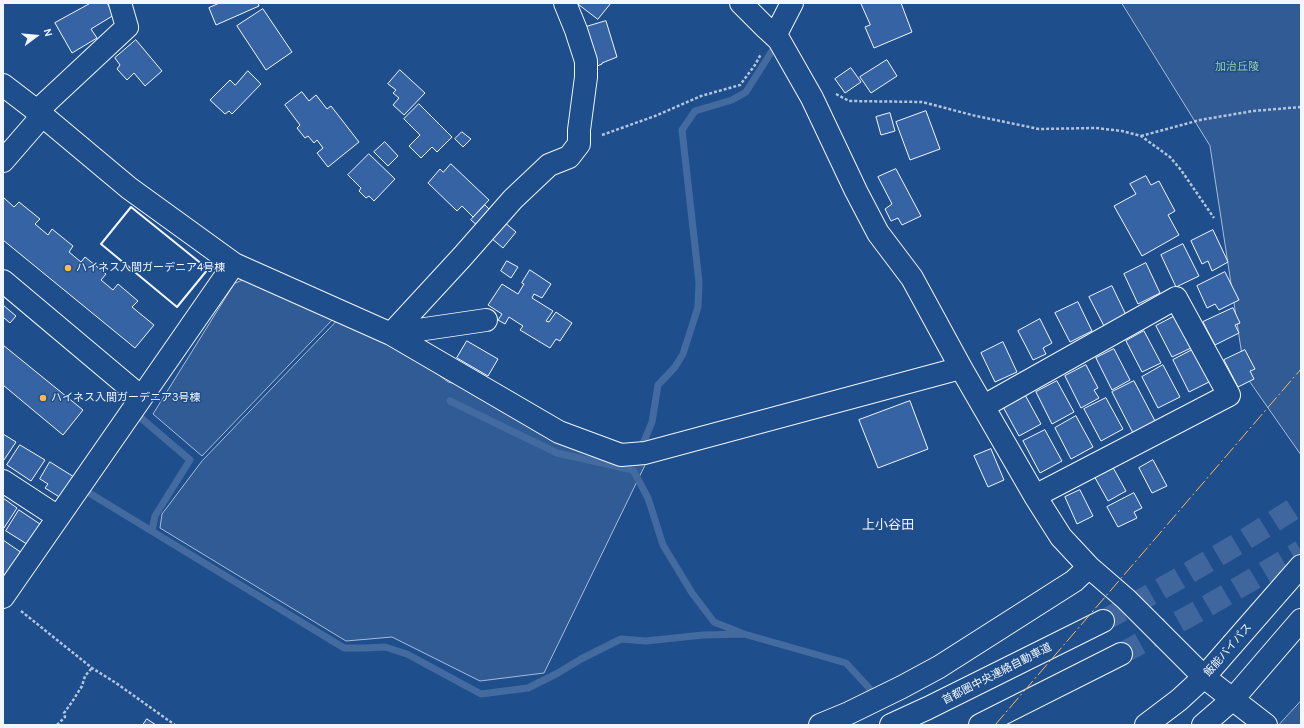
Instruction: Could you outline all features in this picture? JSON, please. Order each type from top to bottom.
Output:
[{"type":"main road","points":[[3,161],[40,113],[127,27],[120,3]]},
{"type":"main road","points":[[391,334],[513,199],[549,165],[569,156],[579,144],[579,130],[586,77],[586,61],[565,3]]},
{"type":"main road","points":[[741,3],[780,40],[812,98],[856,191],[878,233],[912,278],[961,368],[1035,496],[1061,537],[1089,567],[1126,599],[1204,677],[1262,724]]},
{"type":"main road","points":[[775,36],[792,3]]},
{"type":"main road","points":[[3,85],[40,113],[129,188],[234,264],[391,334],[559,432],[621,455],[645,453],[961,368]]},
{"type":"main road","points":[[9,602],[58,517],[234,264]]},
{"type":"main road","points":[[3,281],[141,397]]},
{"type":"main road","points":[[984,406],[1176,298],[1229,395],[1035,496]]},
{"type":"main road","points":[[391,334],[486,320]]},
{"type":"main road","points":[[3,481],[58,517]]},
{"type":"main road","name":"飯能バイパス","points":[[1146,725],[1179,700],[1204,677],[1301,566]]},
{"type":"main road","points":[[820,725],[889,694],[939,667],[1074,581],[1089,567]]},
{"type":"main road","points":[[1203,725],[1233,699],[1301,620]]},
{"type":"main road","name":"首都圏中央連絡自動車道","points":[[891,725],[1103,621]]},
{"type":"main road","points":[[980,725],[1121,654]]},
{"type":"path","points":[[579,144],[655,116],[701,96],[740,85],[767,44],[775,36]]},
{"type":"path","points":[[812,98],[833,93],[849,101],[922,102],[1039,130],[1096,128],[1122,131],[1141,136],[1170,157],[1181,170],[1214,218]]},
{"type":"path","points":[[1141,136],[1200,120],[1253,111],[1301,107]]},
{"type":"path","points":[[9,602],[92,668],[116,683],[175,725]]},
{"type":"path","points":[[57,725],[65,716],[64,713],[82,686],[85,676],[92,668]]},
{"type":"shaded area","name":"加治丘陵","points":[[1122,3],[1301,3],[1301,455],[1245,375],[1210,146]]},
{"type":"shaded area","points":[[250,277],[334,318],[202,456],[153,414],[234,284]]},
{"type":"shaded area","points":[[337,321],[414,356],[448,382],[471,388],[646,463],[544,673],[480,681],[392,637],[346,641],[160,528],[162,514],[202,461]]},
{"type":"shaded area","points":[[1301,701],[1301,725],[1279,725]]},
{"type":"building","points":[[91,3],[107,3],[114,15],[91,29],[97,38],[72,53],[55,23]]},
{"type":"building","points":[[220,3],[258,3],[259,6],[216,25],[209,8]]},
{"type":"building","points":[[577,3],[611,3],[598,19]]},
{"type":"building","points":[[861,3],[901,3],[912,32],[874,48],[865,27],[870,25]]},
{"type":"building","points":[[263,9],[292,52],[266,70],[237,26]]},
{"type":"building","points":[[606,21],[617,57],[595,67],[586,27]]},
{"type":"building","points":[[136,40],[162,71],[145,86],[134,73],[127,80],[117,69],[120,65],[115,58]]},
{"type":"building","points":[[887,60],[897,76],[871,93],[860,77]]},
{"type":"building","points":[[851,68],[861,82],[845,93],[835,79]]},
{"type":"building","points":[[400,70],[425,93],[404,115],[393,105],[399,98],[393,93],[396,90],[388,84]]},
{"type":"building","points":[[248,71],[261,84],[232,114],[229,111],[225,114],[210,100],[230,80],[235,85]]},
{"type":"building","points":[[302,92],[309,101],[316,95],[327,109],[331,106],[359,142],[328,167],[317,153],[323,148],[317,140],[314,143],[308,136],[305,138],[297,128],[300,125],[285,105]]},
{"type":"building","points":[[419,104],[452,137],[437,152],[432,147],[421,158],[409,146],[420,135],[404,119]]},
{"type":"building","points":[[926,111],[940,149],[910,160],[896,122]]},
{"type":"building","points":[[890,113],[895,131],[881,135],[876,117]]},
{"type":"building","points":[[462,132],[471,139],[463,147],[455,139]]},
{"type":"building","points":[[385,142],[398,156],[388,166],[374,152]]},
{"type":"building","points":[[369,154],[395,179],[374,201],[369,196],[366,198],[359,191],[361,188],[348,175]]},
{"type":"building","points":[[451,164],[489,200],[473,217],[462,206],[457,211],[428,183],[440,169],[443,172]]},
{"type":"building","points":[[896,169],[921,216],[902,225],[898,218],[891,221],[885,209],[892,204],[878,177]]},
{"type":"building","points":[[1146,176],[1151,185],[1159,181],[1175,211],[1168,215],[1179,235],[1142,256],[1114,206],[1136,194],[1130,184]]},
{"type":"building","name":"ハイネス入間ガーデニア4号棟","points":[[3,197],[14,207],[19,202],[40,219],[35,224],[48,235],[52,229],[73,246],[69,252],[81,262],[85,257],[106,274],[101,280],[113,290],[118,284],[138,301],[132,307],[154,325],[135,348],[3,240]]},
{"type":"building","points":[[485,205],[491,211],[478,226],[471,220]]},
{"type":"building","points":[[504,222],[516,232],[503,248],[491,238]]},
{"type":"building","points":[[1213,230],[1228,262],[1212,271],[1208,261],[1202,264],[1191,241]]},
{"type":"building","points":[[1183,244],[1199,276],[1176,287],[1161,255]]},
{"type":"building","points":[[507,261],[518,267],[511,278],[501,271]]},
{"type":"building","points":[[1146,263],[1160,293],[1138,304],[1124,274]]},
{"type":"building","points":[[530,270],[551,284],[542,298],[534,294],[532,298],[553,311],[546,321],[549,322],[556,312],[572,323],[560,341],[556,339],[550,348],[520,330],[523,326],[509,317],[505,324],[498,320],[502,314],[488,305],[502,284],[518,294],[524,284],[522,283]]},
{"type":"building","points":[[1225,272],[1239,300],[1219,310],[1215,304],[1207,308],[1197,286]]},
{"type":"building","points":[[1112,286],[1126,315],[1104,326],[1089,297]]},
{"type":"building","points":[[1078,302],[1092,331],[1070,342],[1055,313]]},
{"type":"building","points":[[3,305],[16,316],[10,323],[3,317]]},
{"type":"building","points":[[1233,308],[1240,323],[1235,325],[1239,333],[1215,345],[1203,322]]},
{"type":"building","points":[[1175,316],[1191,348],[1172,357],[1156,326]]},
{"type":"building","points":[[1040,319],[1052,343],[1043,348],[1046,354],[1033,360],[1018,331]]},
{"type":"building","points":[[1144,331],[1161,363],[1142,372],[1126,341]]},
{"type":"building","points":[[467,341],[498,359],[488,376],[457,358]]},
{"type":"building","points":[[1003,342],[1017,372],[995,382],[981,353]]},
{"type":"building","name":"ハイネス入間ガーデニア3号棟","points":[[3,345],[83,410],[63,435],[3,385]]},
{"type":"building","points":[[1114,349],[1130,380],[1112,390],[1096,358]]},
{"type":"building","points":[[1194,349],[1211,381],[1189,392],[1173,360]]},
{"type":"building","points":[[1245,350],[1255,369],[1250,371],[1254,379],[1238,387],[1224,360]]},
{"type":"building","points":[[1086,365],[1098,388],[1094,390],[1099,398],[1081,408],[1065,376]]},
{"type":"building","points":[[1163,365],[1180,397],[1158,408],[1142,377]]},
{"type":"building","points":[[1057,381],[1074,412],[1052,424],[1036,392]]},
{"type":"building","points":[[1134,381],[1155,421],[1133,433],[1112,392]]},
{"type":"building","points":[[1024,393],[1041,424],[1019,436],[1002,405]]},
{"type":"building","points":[[1106,398],[1123,429],[1101,441],[1084,409]]},
{"type":"building","points":[[910,401],[928,449],[878,468],[859,420]]},
{"type":"building","points":[[1076,416],[1093,447],[1071,459],[1055,428]]},
{"type":"building","points":[[1045,430],[1062,461],[1040,473],[1023,441]]},
{"type":"building","points":[[3,434],[16,442],[4,460],[3,459]]},
{"type":"building","points":[[20,445],[45,460],[31,481],[7,465]]},
{"type":"building","points":[[991,449],[1004,480],[988,487],[974,456]]},
{"type":"building","points":[[1153,460],[1167,486],[1152,493],[1139,468]]},
{"type":"building","points":[[50,462],[74,477],[61,498],[45,488],[48,484],[40,479]]},
{"type":"building","points":[[1111,464],[1126,491],[1108,501],[1093,474]]},
{"type":"building","points":[[1080,490],[1093,516],[1077,524],[1065,497]]},
{"type":"building","points":[[1134,493],[1142,508],[1134,512],[1137,518],[1118,527],[1107,507]]},
{"type":"building","points":[[3,498],[17,508],[4,528],[3,528]]},
{"type":"building","points":[[19,510],[43,526],[30,546],[6,531]]},
{"type":"building","points":[[3,540],[22,553],[3,582]]},
{"type":"building","points":[[147,719],[156,725],[143,725]]},
{"type":"waterway","points":[[640,451],[652,422],[658,385],[675,367],[683,354],[698,307],[699,282],[682,130],[695,111],[732,100],[746,92],[777,43]]},
{"type":"waterway","points":[[450,401],[557,453],[633,470],[648,498],[663,545],[692,593],[714,622],[744,634],[846,663],[870,689]]},
{"type":"waterway","points":[[134,412],[190,460],[155,516],[152,531]]},
{"type":"waterway","points":[[81,488],[344,648],[385,647],[407,654],[481,694],[528,688],[621,639],[646,641],[703,635],[744,634]]},
{"type":"tunnel","points":[[1103,621],[1203,564],[1301,504]]},
{"type":"tunnel","points":[[1121,654],[1301,551]]},
{"type":"wall","points":[[131,207],[208,269],[177,307],[101,244],[131,207]]},
{"type":"power","points":[[995,725],[1301,369]]},
{"type":"place","name":"ハイネス入間ガーデニア4号棟","points":[[68,268]]},
{"type":"place","name":"ハイネス入間ガーデニア3号棟","points":[[43,398]]},
{"type":"district","name":"上小谷田","points":[[888,525]]}]
